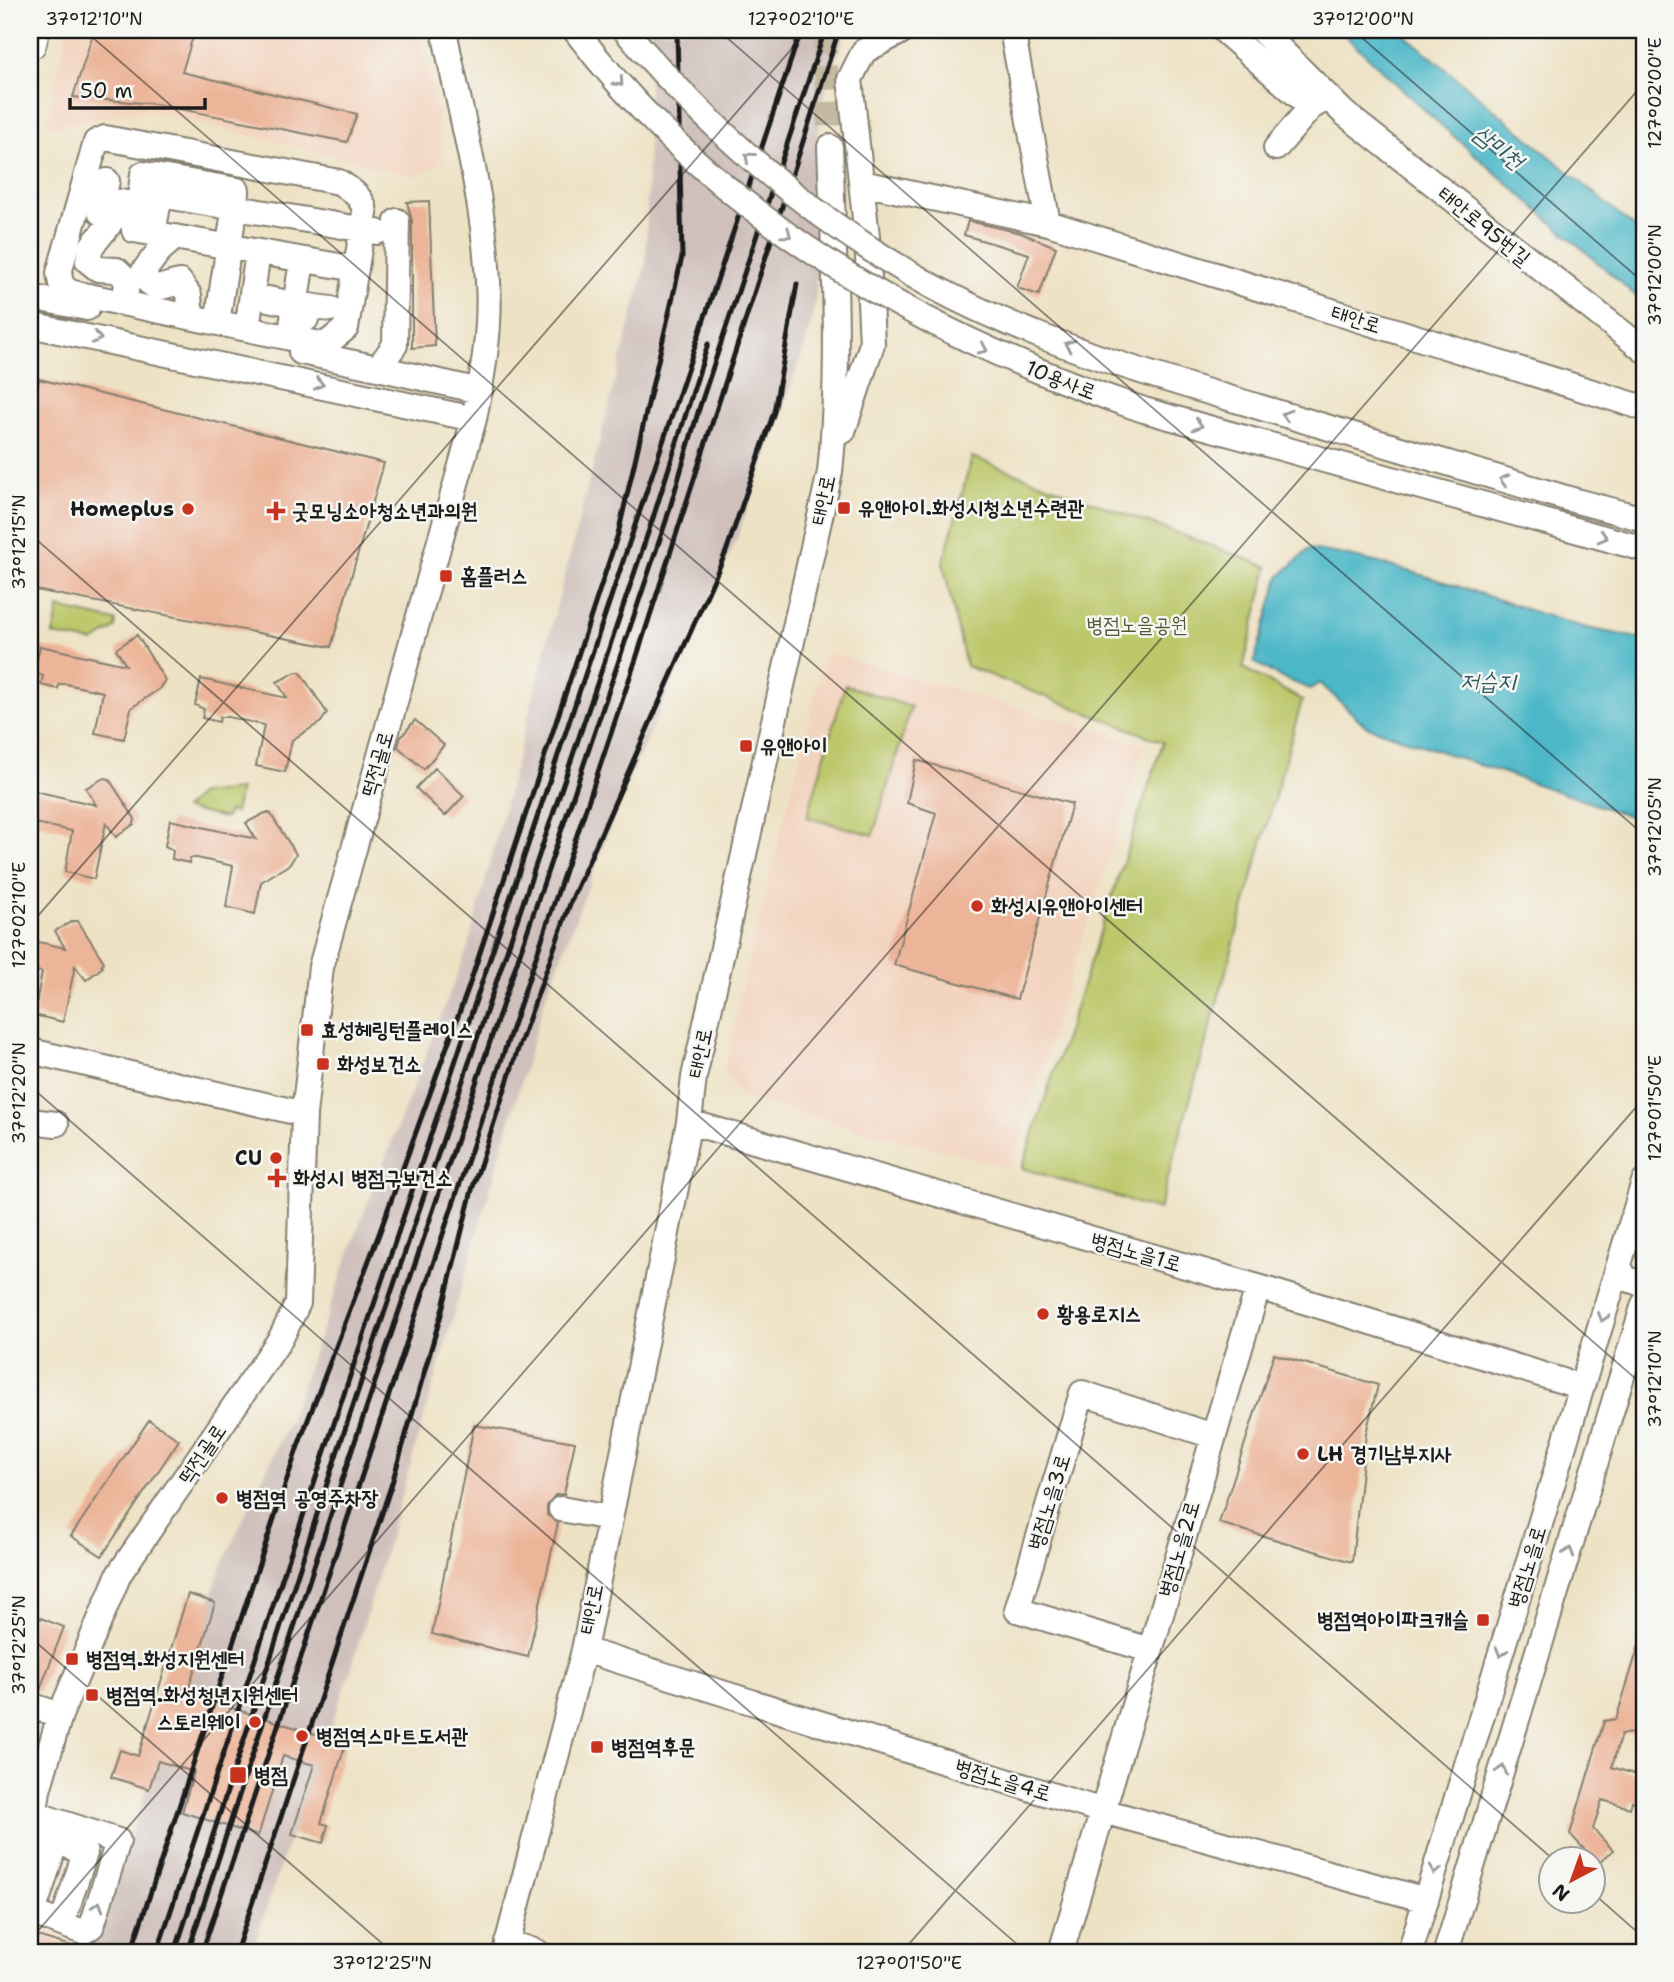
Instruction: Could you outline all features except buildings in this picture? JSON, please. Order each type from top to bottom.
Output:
[{"type":"main road","points":[[30,43],[33,30]]},
{"type":"street","name":"떡전골로","points":[[31,1839],[40,1782],[60,1715],[119,1574],[281,1338],[298,1303],[304,1114],[321,967],[474,419],[488,335],[484,233],[444,30]]},
{"type":"street","name":"10용사로","points":[[575,30],[656,122],[736,195],[825,261],[963,340],[1076,387],[1144,410],[1644,549]]},
{"type":"street","name":"10용사로","points":[[625,30],[691,103],[782,186],[883,257],[974,307],[1168,380],[1644,519]]},
{"type":"street","points":[[830,472],[872,344],[862,183],[850,79],[864,51],[904,30]]},
{"type":"street","points":[[1022,30],[1014,41],[1048,223]]},
{"type":"street","name":"태안로95번길","points":[[1223,30],[1644,350]]},
{"type":"street","name":"태안로95번길","points":[[1261,30],[1319,102]]},
{"type":"street","points":[[1276,148],[1319,102]]},
{"type":"street","points":[[105,138],[339,182],[355,193],[364,206],[346,328],[325,345],[69,292],[45,294],[59,273],[96,142],[105,138]]},
{"type":"street","name":"태안로","points":[[506,1947],[583,1650],[689,1122],[694,1077],[830,472],[837,409],[830,147]]},
{"type":"street","points":[[217,323],[240,163]]},
{"type":"street","name":"태안로","points":[[862,183],[1048,223],[1644,408]]},
{"type":"street","points":[[105,190],[100,212],[155,222],[160,195],[236,199],[362,231],[397,227],[395,345],[378,368]]},
{"type":"street","points":[[74,219],[230,247],[284,288],[290,338]]},
{"type":"street","points":[[109,225],[91,247],[88,261],[98,269],[117,270],[127,280],[125,303]]},
{"type":"street","points":[[175,237],[150,261],[144,271],[145,279],[154,287],[164,289],[180,282],[185,287],[190,307],[183,316]]},
{"type":"street","points":[[247,329],[284,288],[356,269]]},
{"type":"street","points":[[45,294],[480,391]]},
{"type":"street","points":[[30,325],[474,419]]},
{"type":"street","points":[[837,409],[872,344]]},
{"type":"street","points":[[30,1051],[304,1114]]},
{"type":"street","points":[[30,1121],[56,1124]]},
{"type":"street","name":"병점노을1로","points":[[689,1122],[1258,1287],[1582,1387]]},
{"type":"street","name":"병점노을로","points":[[1410,1952],[1644,1182]]},
{"type":"street","points":[[1619,1266],[1625,1278],[1639,1283],[1644,1281]]},
{"type":"street","name":"병점노을2로","points":[[1061,1952],[1258,1287]]},
{"type":"street","name":"병점노을로","points":[[1446,1952],[1644,1304]]},
{"type":"street","name":"병점노을3로","points":[[1150,1650],[1017,1610],[1082,1393],[1213,1436]]},
{"type":"street","points":[[1547,1501],[1561,1499],[1574,1504],[1581,1514]]},
{"type":"street","points":[[561,1509],[610,1518]]},
{"type":"street","points":[[40,1782],[57,1764],[67,1744],[83,1699],[89,1647]]},
{"type":"street","name":"병점노을4로","points":[[583,1650],[1103,1811],[1426,1900]]},
{"type":"street","points":[[30,1705],[60,1715]]},
{"type":"street","points":[[1456,1802],[1462,1813],[1475,1817],[1489,1814]]},
{"type":"street","points":[[31,1839],[118,1841],[92,1926],[83,1933],[33,1913],[51,1857],[31,1839]]},
{"type":"street","points":[[31,1839],[85,1853],[66,1911]]},
{"type":"street","points":[[506,1947],[537,1952]]},
{"type":"shaded area","points":[[67,30],[417,30],[434,94],[445,160],[416,177],[148,110],[46,127]]},
{"type":"shaded area","points":[[650,30],[847,30],[826,88],[817,141],[816,297],[806,343],[738,536],[628,782],[545,999],[350,1673],[288,1843],[252,1952],[79,1952],[82,1942],[95,1941],[221,1567],[289,1421],[361,1220],[468,947],[646,263]]},
{"type":"shaded area","points":[[826,652],[1145,745],[1009,1168],[742,1098],[725,1071],[743,981]]},
{"type":"shaded area","points":[[30,1924],[82,1942],[79,1952],[30,1952]]},
{"type":"green space","name":"병점노을공원","points":[[972,457],[1268,567],[1243,668],[1302,700],[1159,1210],[1022,1168],[1163,742],[966,666],[943,563]]},
{"type":"green space","points":[[59,608],[116,621],[115,628],[93,642],[53,635]]},
{"type":"green space","points":[[845,685],[911,707],[873,835],[807,817]]},
{"type":"green space","points":[[240,790],[235,813],[228,811],[226,818],[184,809],[200,794]]},
{"type":"water","name":"삼미천","points":[[1339,30],[1399,30],[1644,235],[1644,303],[1432,117]]},
{"type":"water","name":"저습지","points":[[1309,549],[1411,572],[1576,625],[1644,640],[1644,821],[1366,726],[1320,683],[1310,689],[1280,677],[1254,662],[1279,577]]},
{"type":"tunnel","points":[[824,30],[830,147]]},
{"type":"railway","points":[[131,1952],[298,1446],[469,986],[618,534],[682,257],[677,30]]},
{"type":"railway","points":[[157,1952],[801,30]]},
{"type":"railway","points":[[188,1952],[347,1465],[666,521],[699,409],[825,30]]},
{"type":"railway","points":[[202,1952],[636,659],[839,30]]},
{"type":"railway","points":[[236,1952],[392,1483],[442,1311],[472,1190],[517,1052],[571,901],[726,552],[774,412],[797,284]]},
{"type":"railway","points":[[175,1952],[335,1459],[653,518],[708,344]]},
{"type":"place","name":"유앤아이.화성시청소년수련관","points":[[844,508]]},
{"type":"place","name":"Homeplus","points":[[188,509]]},
{"type":"place","name":"굿모닝소아청소년과의원","points":[[276,511]]},
{"type":"place","name":"홈플러스","points":[[446,576]]},
{"type":"place","name":"유앤아이","points":[[746,746]]},
{"type":"place","name":"화성시유앤아이센터","points":[[977,906]]},
{"type":"place","name":"효성헤링턴플레이스","points":[[307,1030]]},
{"type":"place","name":"화성보건소","points":[[323,1064]]},
{"type":"place","name":"CU","points":[[276,1158]]},
{"type":"place","name":"화성시 병점구보건소","points":[[277,1178]]},
{"type":"place","name":"황용로지스","points":[[1043,1314]]},
{"type":"place","name":"LH 경기남부지사","points":[[1303,1454]]},
{"type":"place","name":"병점역 공영주차장","points":[[222,1498]]},
{"type":"place","name":"병점역아이파크캐슬","points":[[1483,1620]]},
{"type":"place","name":"병점역.화성지원센터","points":[[72,1659]]},
{"type":"place","name":"병점역.화성청년지원센터","points":[[92,1695]]},
{"type":"place","name":"스토리웨이","points":[[255,1722]]},
{"type":"place","name":"병점역스마트도서관","points":[[302,1736]]},
{"type":"place","name":"병점역후문","points":[[597,1747]]},
{"type":"place","name":"병점","points":[[238,1775]]}]
